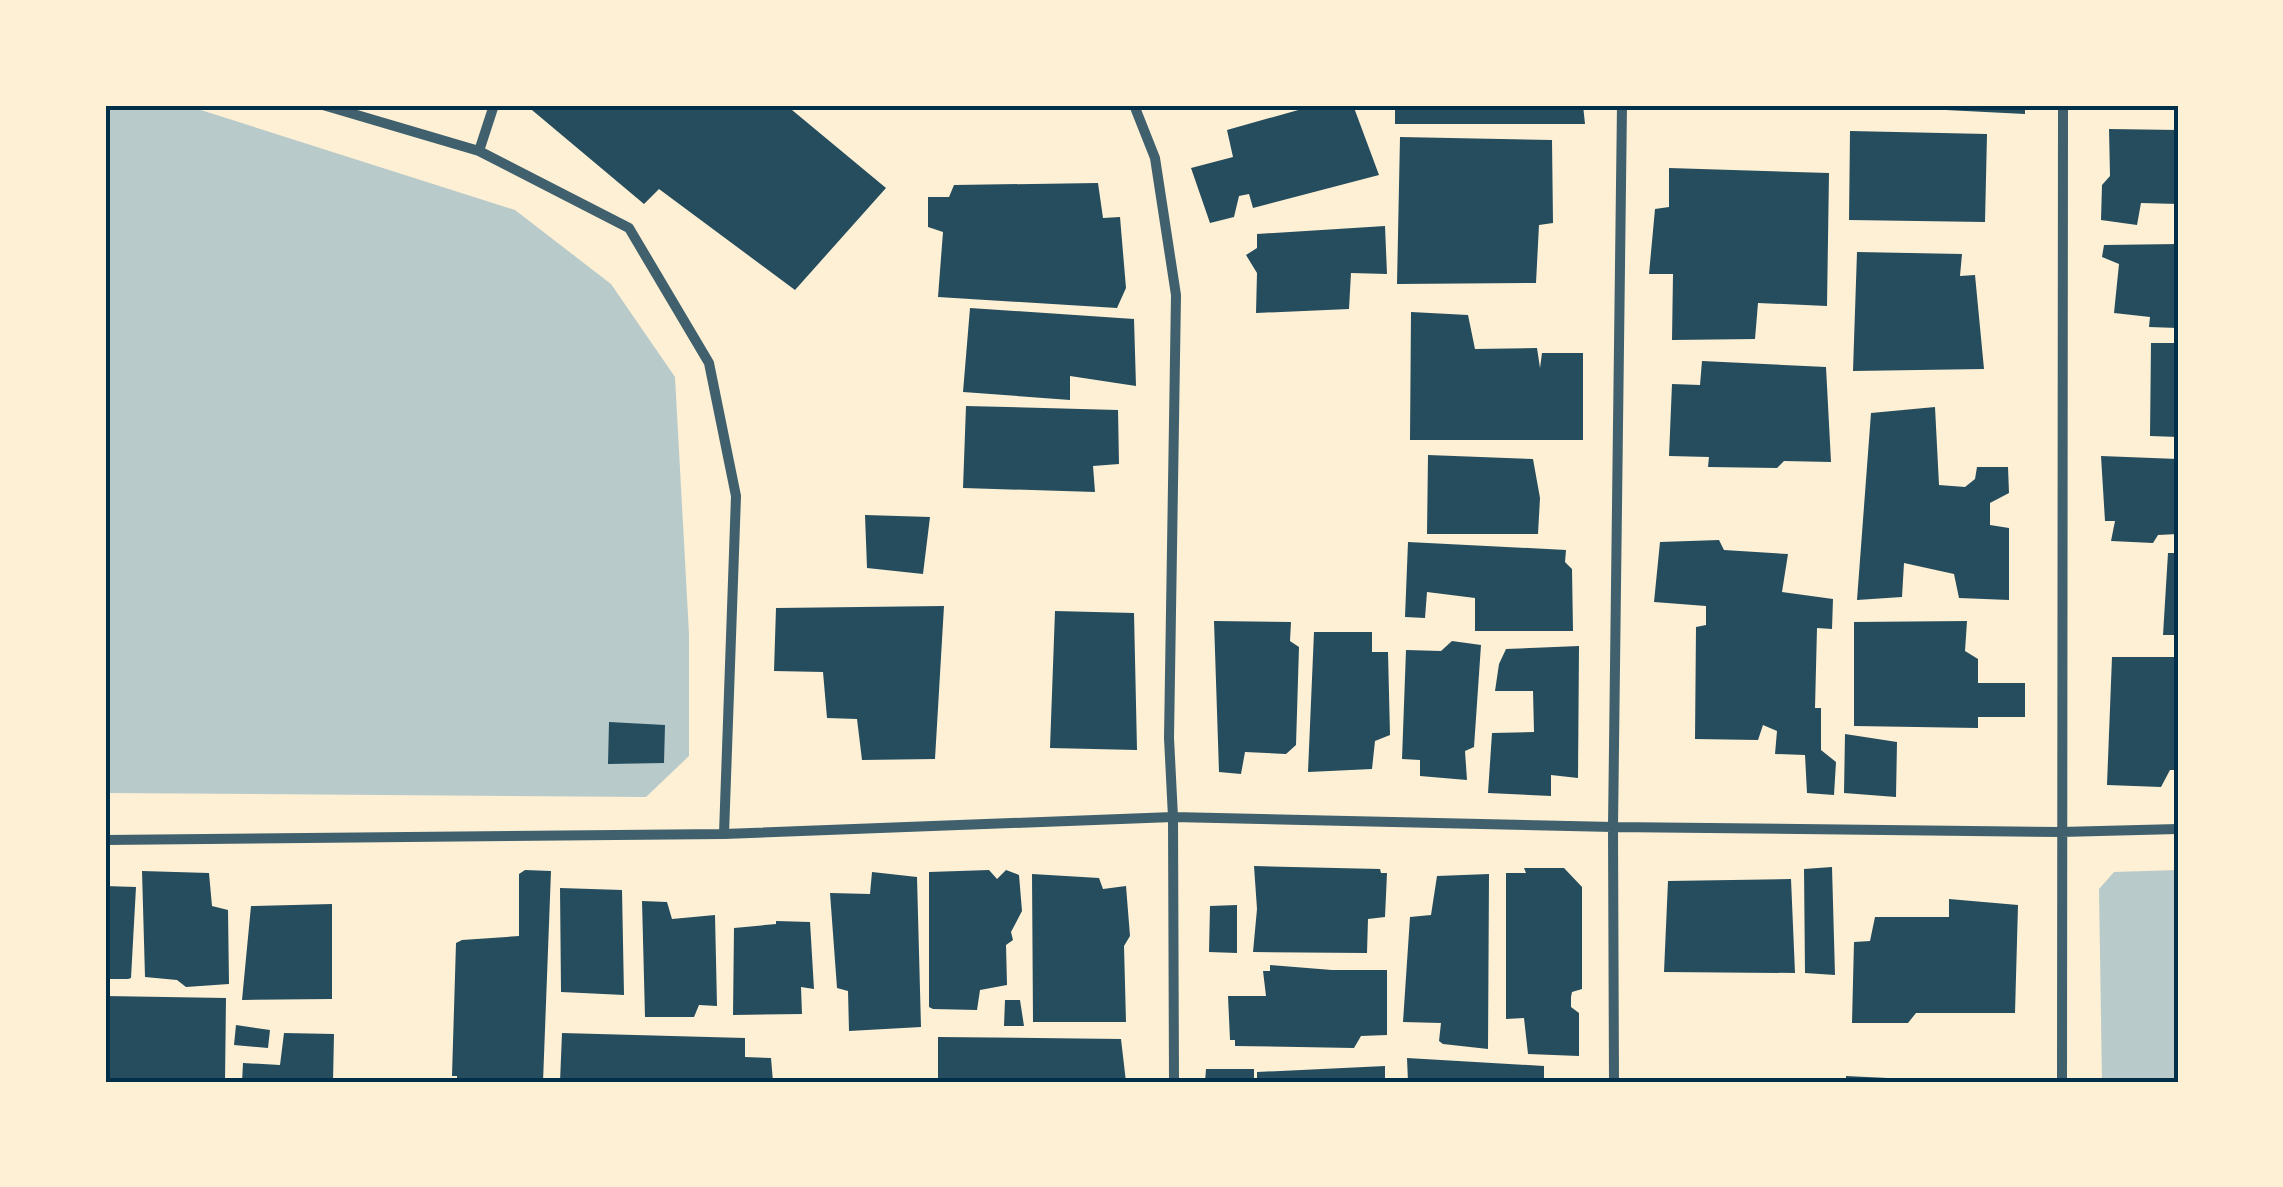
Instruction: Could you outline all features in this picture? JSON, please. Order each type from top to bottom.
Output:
[{"type":"street","points":[[323,105],[478,151],[629,228],[709,364],[736,496],[724,834]]},
{"type":"street","points":[[478,151],[494,105]]},
{"type":"street","points":[[1134,105],[1156,158],[1176,295],[1169,738],[1174,1082]]},
{"type":"street","points":[[1614,1082],[1613,826],[1622,105]]},
{"type":"street","points":[[2062,1082],[2063,105]]},
{"type":"street","points":[[105,840],[724,834],[1173,817],[2060,832],[2178,829]]},
{"type":"shaded area","points":[[105,105],[185,105],[515,210],[611,284],[675,377],[689,634],[689,756],[646,797],[105,793]]},
{"type":"shaded area","points":[[2178,870],[2178,1082],[2102,1082],[2099,889],[2114,872]]},
{"type":"building","points":[[526,105],[786,105],[886,188],[795,290],[659,189],[644,204]]},
{"type":"building","points":[[1316,105],[1353,105],[1379,175],[1253,208],[1249,194],[1239,196],[1234,217],[1210,223],[1191,168],[1233,157],[1227,130]]},
{"type":"building","points":[[1395,105],[1583,105],[1585,124],[1395,124]]},
{"type":"building","points":[[2025,105],[2025,114],[1906,108]]},
{"type":"building","points":[[2109,129],[2178,130],[2178,204],[2141,203],[2137,225],[2101,220],[2102,185],[2110,176]]},
{"type":"building","points":[[1850,131],[1987,134],[1985,222],[1849,220]]},
{"type":"building","points":[[1400,137],[1552,140],[1553,223],[1539,225],[1536,283],[1397,284]]},
{"type":"building","points":[[1669,168],[1829,173],[1827,306],[1758,303],[1755,339],[1672,340],[1673,274],[1649,274],[1655,209],[1669,207]]},
{"type":"building","points":[[1098,183],[1103,218],[1120,217],[1126,288],[1117,308],[938,297],[943,232],[928,227],[928,197],[949,197],[954,185]]},
{"type":"building","points":[[1385,226],[1387,274],[1351,273],[1349,309],[1256,313],[1257,273],[1246,255],[1257,248],[1257,234]]},
{"type":"building","points":[[2178,244],[2178,328],[2149,327],[2150,317],[2114,313],[2119,264],[2102,257],[2104,245]]},
{"type":"building","points":[[1857,252],[1962,254],[1960,276],[1975,275],[1984,369],[1853,371]]},
{"type":"building","points":[[970,308],[1134,319],[1136,386],[1070,376],[1070,400],[963,392]]},
{"type":"building","points":[[1411,312],[1468,315],[1475,349],[1537,348],[1540,368],[1542,353],[1583,353],[1583,440],[1410,440]]},
{"type":"building","points":[[2151,343],[2178,343],[2178,437],[2150,436]]},
{"type":"building","points":[[1702,361],[1826,367],[1831,462],[1784,461],[1777,468],[1708,467],[1709,457],[1669,456],[1672,384],[1700,385]]},
{"type":"building","points":[[966,406],[1118,410],[1119,464],[1093,466],[1095,492],[963,488]]},
{"type":"building","points":[[1935,407],[1939,485],[1965,487],[1975,479],[1977,467],[2008,467],[2009,493],[1990,503],[1990,525],[2009,528],[2009,600],[1959,598],[1954,574],[1904,563],[1902,597],[1857,600],[1871,413]]},
{"type":"building","points":[[1428,455],[1533,459],[1540,498],[1538,534],[1427,534]]},
{"type":"building","points":[[2101,456],[2178,459],[2178,534],[2158,535],[2153,543],[2111,541],[2115,521],[2105,521]]},
{"type":"building","points":[[865,515],[930,517],[923,574],[867,568]]},
{"type":"building","points":[[1719,540],[1724,550],[1788,554],[1782,592],[1833,599],[1832,629],[1817,628],[1815,708],[1821,708],[1821,750],[1836,762],[1834,795],[1807,793],[1805,755],[1775,754],[1777,731],[1763,725],[1758,740],[1695,739],[1696,627],[1706,625],[1706,606],[1654,602],[1660,542]]},
{"type":"building","points":[[1408,542],[1566,550],[1565,562],[1572,569],[1573,631],[1475,631],[1475,598],[1427,592],[1425,618],[1405,617]]},
{"type":"building","points":[[2168,553],[2178,553],[2178,635],[2163,635]]},
{"type":"building","points":[[944,606],[935,759],[862,760],[857,719],[827,718],[823,672],[774,671],[776,608]]},
{"type":"building","points":[[1055,611],[1134,613],[1137,750],[1050,748]]},
{"type":"building","points":[[1214,621],[1291,622],[1290,641],[1299,647],[1296,745],[1286,754],[1245,752],[1241,774],[1219,772]]},
{"type":"building","points":[[1967,621],[1965,651],[1978,659],[1978,683],[2025,683],[2025,717],[1978,717],[1978,728],[1854,726],[1854,622]]},
{"type":"building","points":[[1314,632],[1372,632],[1372,652],[1388,652],[1390,735],[1375,741],[1372,769],[1308,772]]},
{"type":"building","points":[[1452,641],[1481,645],[1474,747],[1465,751],[1467,780],[1420,776],[1420,760],[1402,759],[1406,650],[1441,651]]},
{"type":"building","points":[[1579,646],[1578,778],[1551,775],[1551,796],[1488,793],[1492,733],[1534,732],[1533,691],[1495,691],[1506,649]]},
{"type":"building","points":[[2112,657],[2178,657],[2178,770],[2170,770],[2161,787],[2107,785]]},
{"type":"building","points":[[609,722],[665,725],[664,763],[608,764]]},
{"type":"building","points":[[1845,734],[1897,742],[1896,797],[1844,793]]},
{"type":"building","points":[[1254,866],[1380,869],[1387,873],[1385,917],[1368,919],[1367,953],[1253,952],[1257,909]]},
{"type":"building","points":[[1832,867],[1835,975],[1805,973],[1804,869]]},
{"type":"building","points":[[1524,868],[1564,868],[1582,887],[1582,989],[1572,992],[1571,997],[1571,1007],[1579,1013],[1579,1056],[1528,1054],[1524,1018],[1506,1019],[1506,873],[1526,873]]},
{"type":"building","points":[[525,870],[551,871],[543,1082],[457,1080],[457,1076],[452,1076],[456,943],[519,936],[519,874]]},
{"type":"building","points":[[989,870],[997,879],[1006,870],[1019,875],[1022,911],[1011,932],[1013,940],[1006,945],[1007,985],[980,990],[977,1010],[933,1009],[929,1007],[929,872]]},
{"type":"building","points":[[142,871],[209,873],[212,906],[228,910],[229,984],[186,987],[177,980],[145,977]]},
{"type":"building","points":[[872,872],[917,877],[921,1027],[849,1031],[848,991],[837,988],[830,893],[870,894]]},
{"type":"building","points":[[1032,874],[1099,878],[1103,889],[1126,886],[1130,936],[1124,946],[1126,1022],[1033,1022]]},
{"type":"building","points":[[1489,874],[1488,1049],[1443,1044],[1439,1041],[1441,1023],[1403,1022],[1410,917],[1431,915],[1437,876]]},
{"type":"building","points":[[1791,879],[1795,973],[1664,972],[1668,881]]},
{"type":"building","points":[[105,886],[136,887],[128,979],[105,979]]},
{"type":"building","points":[[560,888],[622,890],[624,995],[561,992]]},
{"type":"building","points":[[1949,899],[2018,905],[2015,1013],[1916,1013],[1908,1023],[1852,1023],[1854,942],[1870,941],[1875,917],[1949,917]]},
{"type":"building","points":[[642,901],[667,902],[672,919],[715,915],[717,1006],[699,1005],[694,1017],[645,1017]]},
{"type":"building","points":[[332,904],[332,999],[242,1000],[251,906]]},
{"type":"building","points":[[1237,905],[1237,953],[1209,952],[1210,906]]},
{"type":"building","points":[[776,921],[810,922],[814,989],[801,987],[802,1014],[733,1015],[734,928]]},
{"type":"building","points":[[1270,965],[1387,970],[1387,1035],[1361,1036],[1354,1048],[1235,1046],[1235,1040],[1230,1040],[1228,996],[1266,996],[1263,971],[1270,971]]},
{"type":"building","points":[[105,996],[226,998],[225,1082],[105,1082]]},
{"type":"building","points":[[1005,1000],[1020,1000],[1024,1026],[1004,1026]]},
{"type":"building","points":[[236,1025],[270,1030],[268,1048],[234,1045]]},
{"type":"building","points":[[284,1033],[334,1034],[333,1082],[242,1082],[243,1063],[280,1065]]},
{"type":"building","points":[[562,1033],[745,1038],[745,1057],[771,1058],[773,1082],[560,1082]]},
{"type":"building","points":[[938,1037],[1121,1039],[1126,1082],[938,1082]]},
{"type":"building","points":[[1407,1058],[1544,1066],[1544,1082],[1408,1082]]},
{"type":"building","points":[[1385,1066],[1385,1082],[1257,1082],[1257,1072]]},
{"type":"building","points":[[1206,1069],[1254,1069],[1254,1082],[1205,1082]]},
{"type":"building","points":[[1846,1076],[1909,1079],[1909,1082],[1846,1082]]}]
